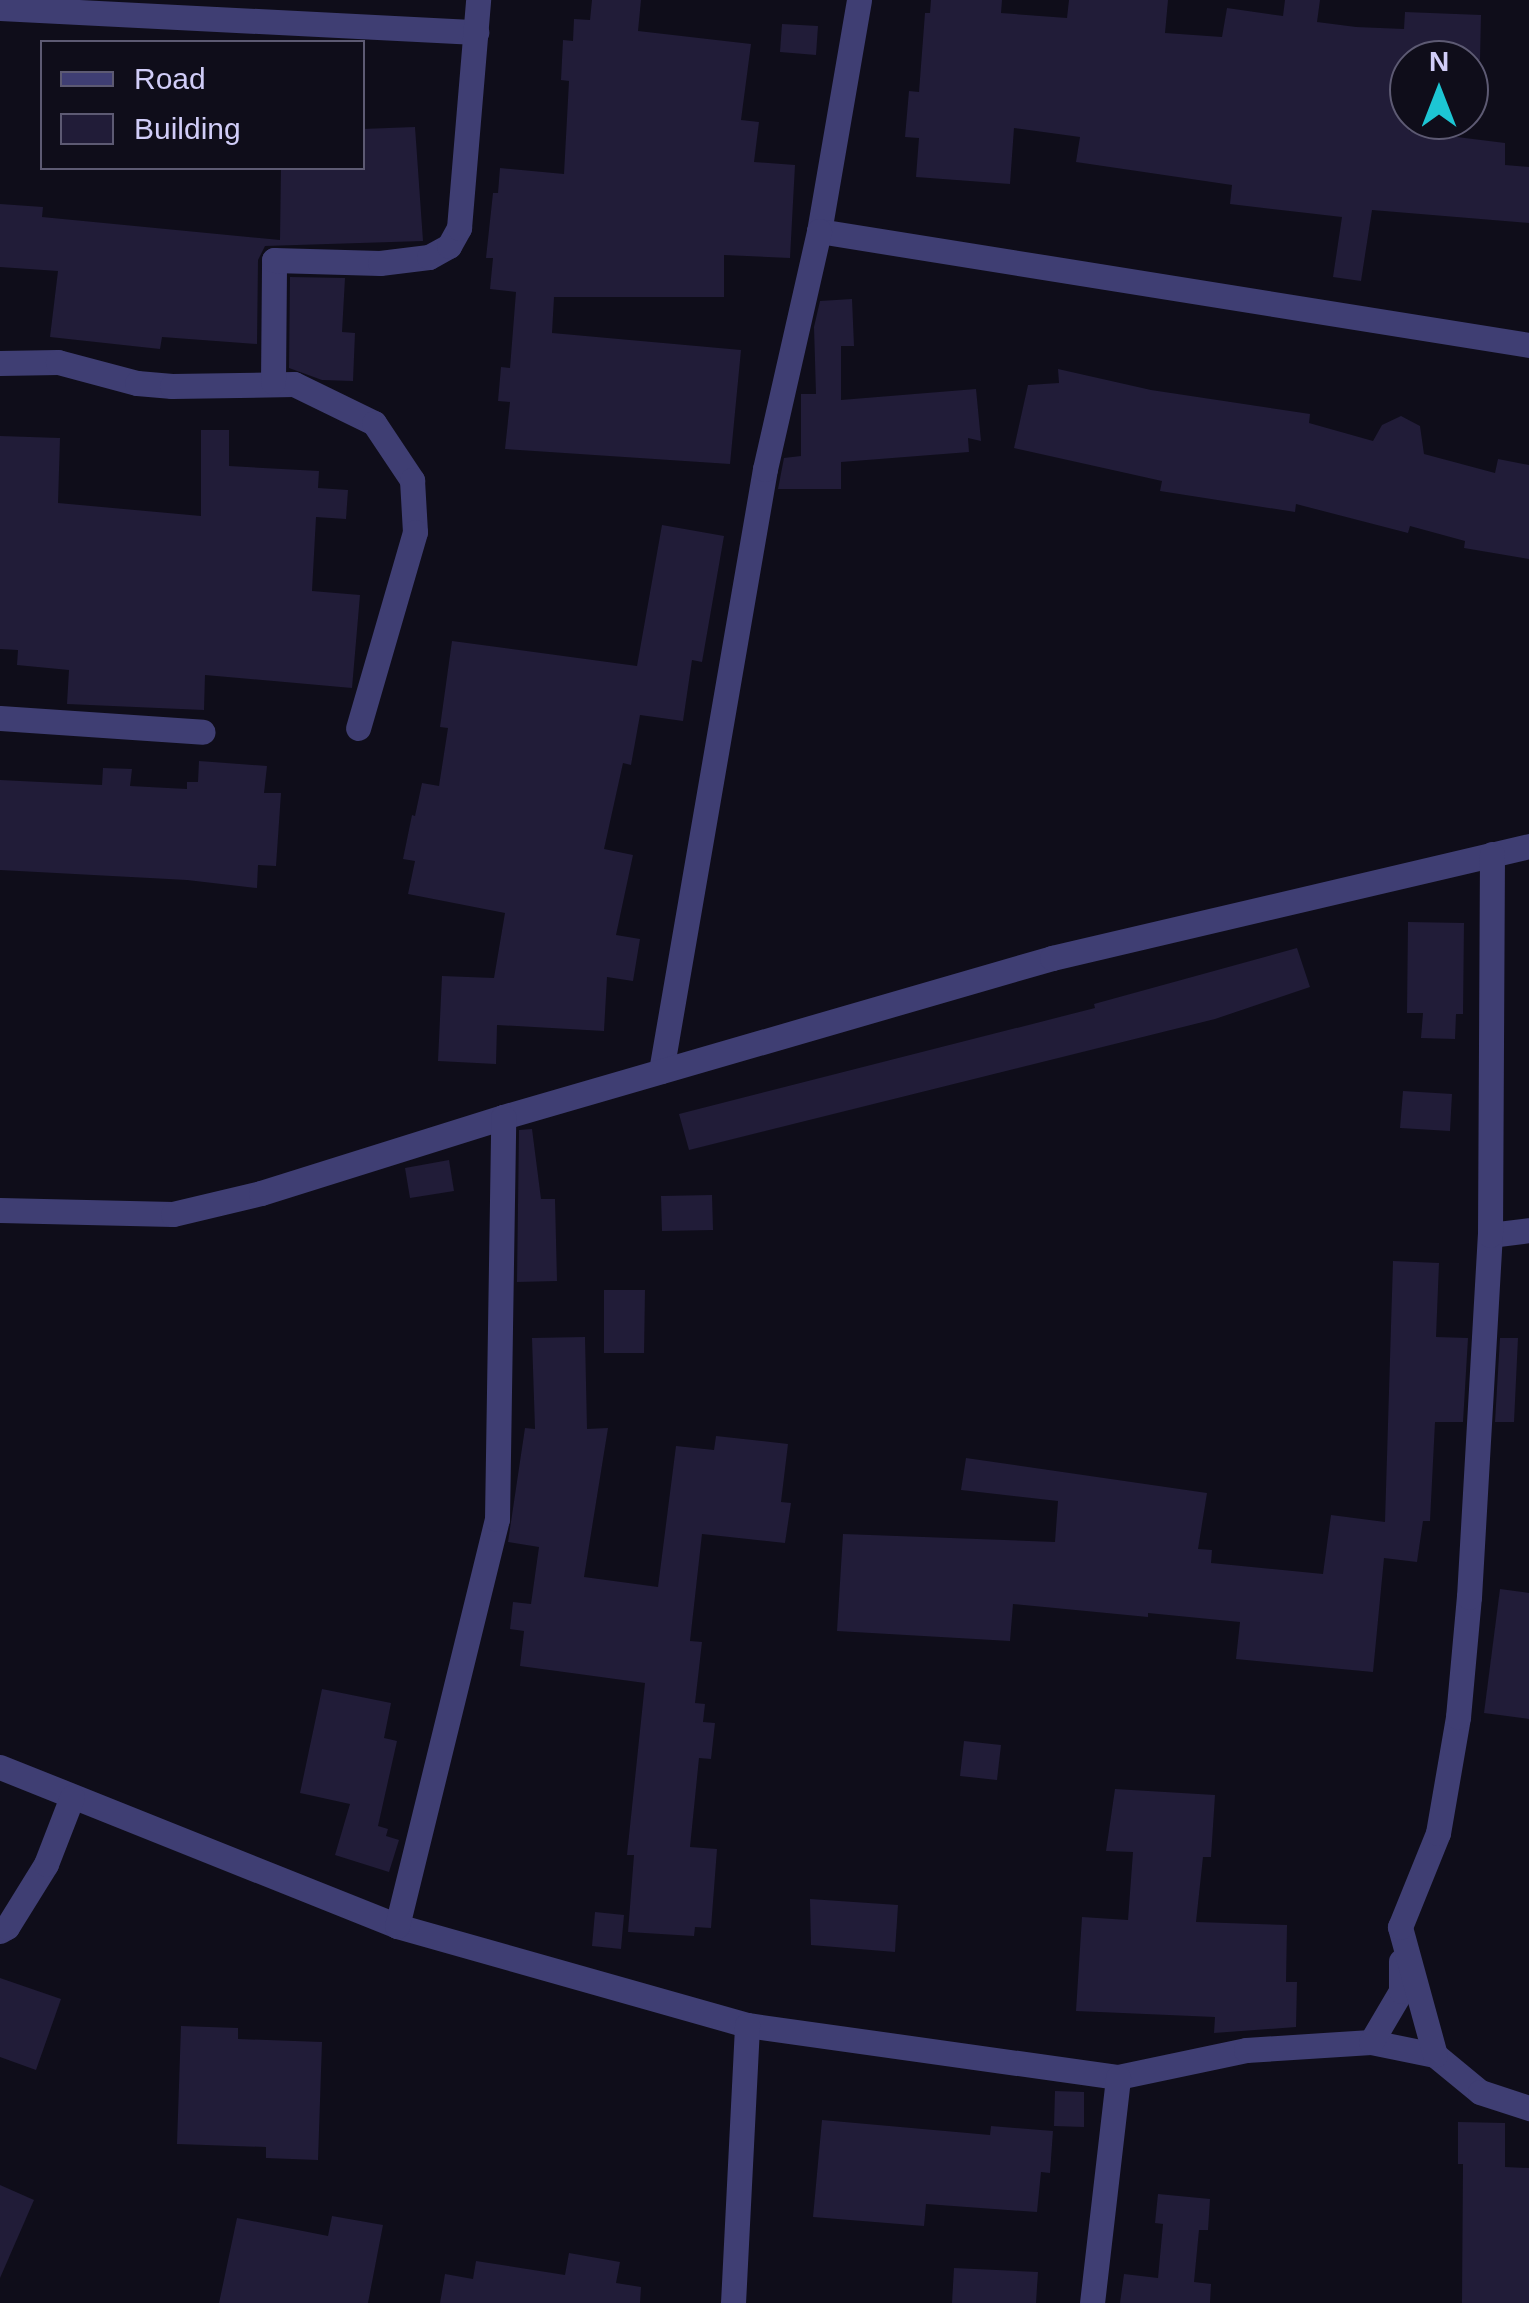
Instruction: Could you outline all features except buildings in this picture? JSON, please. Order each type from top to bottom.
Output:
[{"type":"street","points":[[272,382],[274,260],[380,263],[430,256],[449,246],[459,228],[478,0]]},
{"type":"street","points":[[661,1071],[766,469],[819,231],[859,0]]},
{"type":"street","points":[[0,8],[476,32]]},
{"type":"street","points":[[819,231],[1529,344]]},
{"type":"street","points":[[0,362],[58,362],[138,383],[172,386],[294,384],[374,424],[412,480],[415,532],[358,728]]},
{"type":"street","points":[[0,718],[203,732]]},
{"type":"street","points":[[0,1210],[173,1214],[261,1193],[503,1117],[1052,958],[1529,846]]},
{"type":"street","points":[[1370,2042],[1401,1991],[1400,1928],[1438,1833],[1458,1717],[1470,1597],[1490,1235],[1492,854]]},
{"type":"street","points":[[397,1926],[497,1519],[503,1117]]},
{"type":"street","points":[[1490,1235],[1529,1230]]},
{"type":"street","points":[[0,1767],[266,1870],[397,1926],[747,2025],[1118,2077],[1246,2050],[1370,2042],[1435,2055],[1480,2092],[1529,2108]]},
{"type":"street","points":[[0,1932],[8,1927],[46,1864],[72,1797]]},
{"type":"street","points":[[1400,1928],[1435,2055]]},
{"type":"street","points":[[733,2303],[747,2025]]},
{"type":"street","points":[[1092,2303],[1118,2077]]}]
